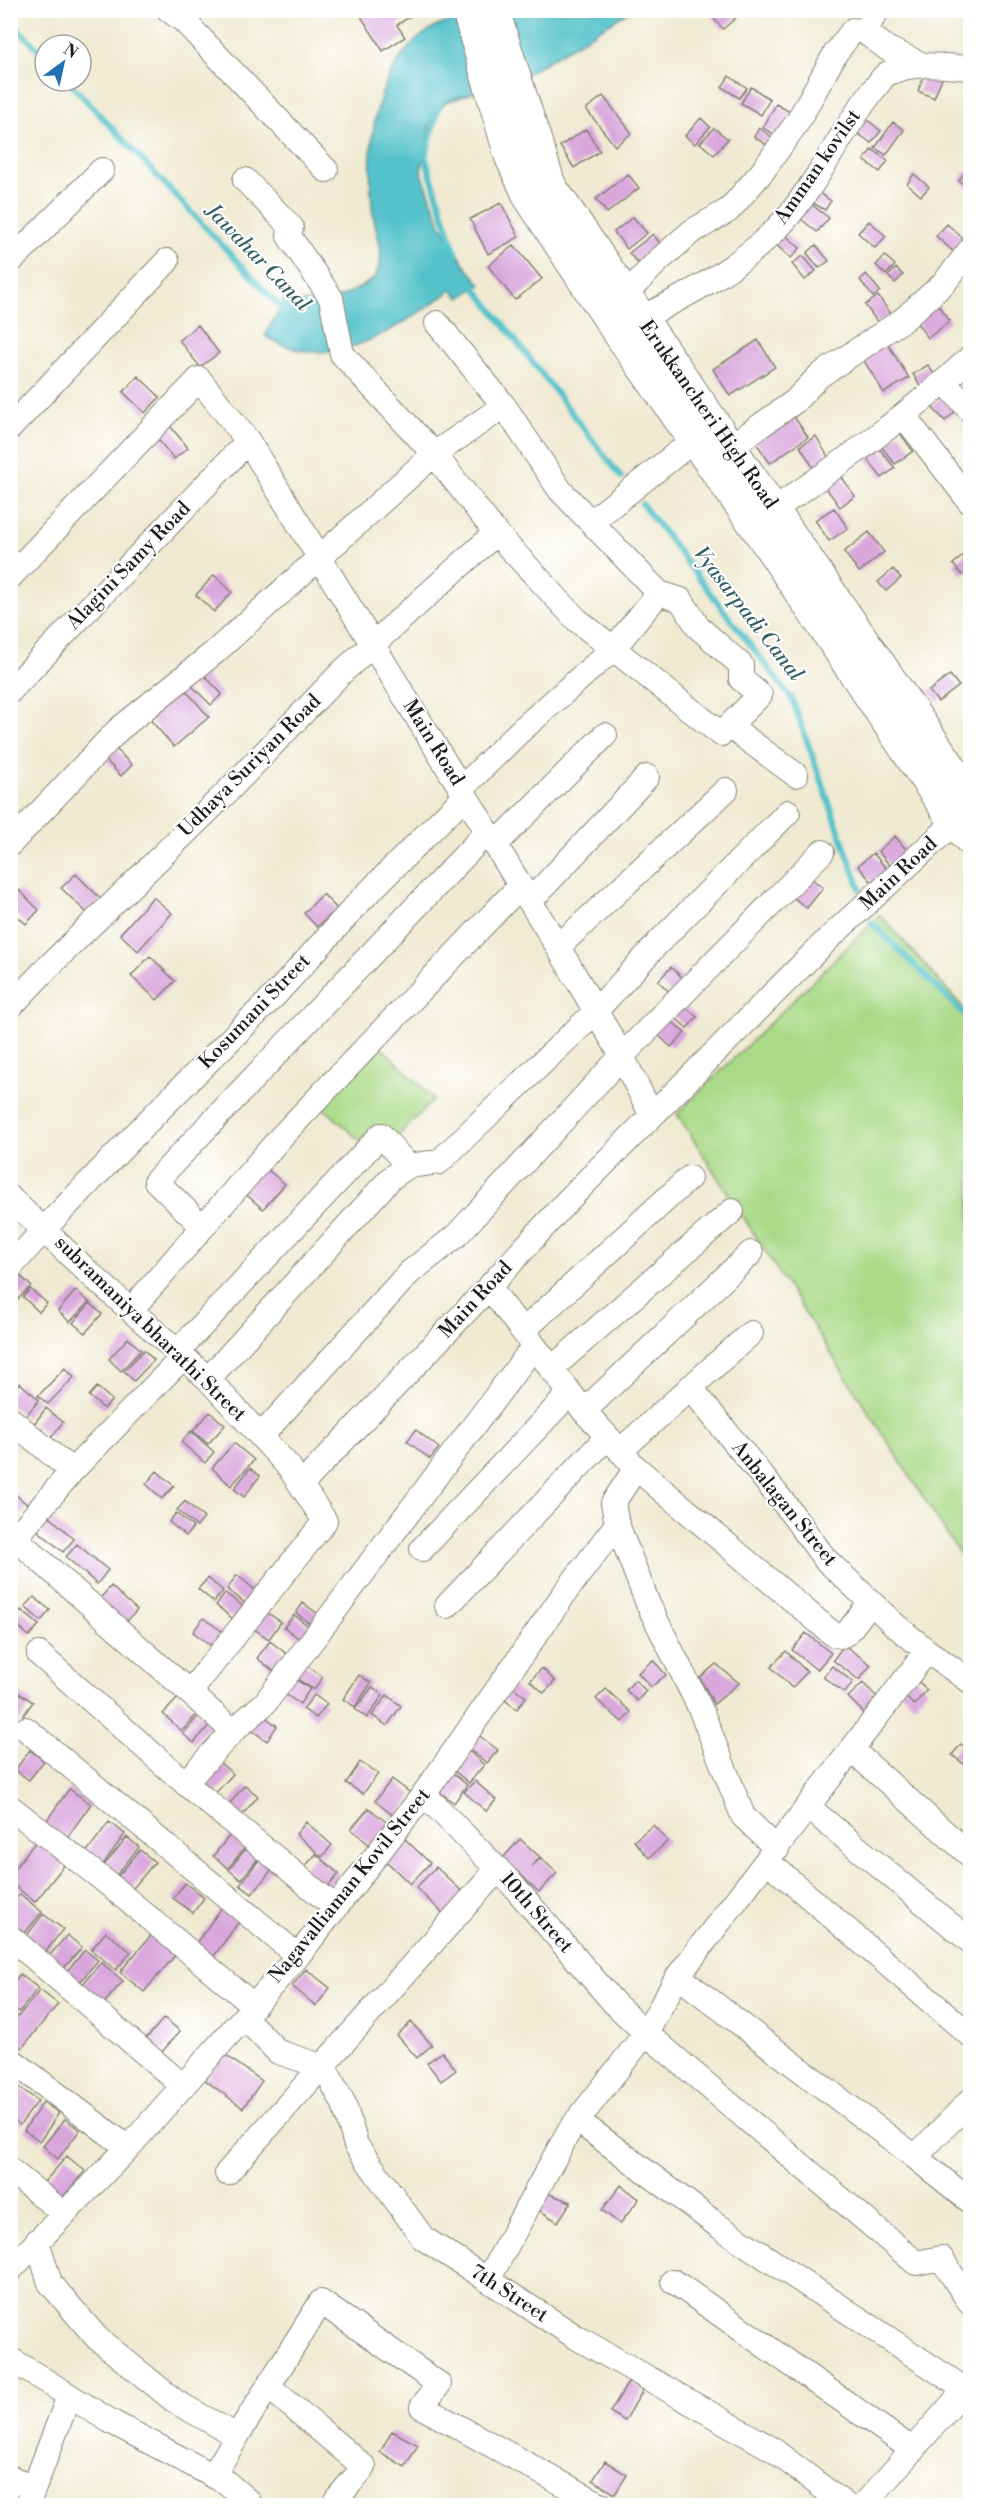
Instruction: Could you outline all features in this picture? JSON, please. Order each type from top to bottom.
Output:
[{"type":"main road","points":[[468,10],[511,109],[510,157],[530,198],[614,326],[714,438],[764,538],[967,818]]},
{"type":"main road","name":"Erukkancheri High Road","points":[[493,10],[511,109],[550,186],[633,306],[714,438],[773,510],[967,818]]},
{"type":"street","points":[[864,32],[877,10]]},
{"type":"street","points":[[183,14],[326,170]]},
{"type":"street","points":[[633,306],[658,261],[691,232],[729,210],[762,172],[798,122],[836,54],[853,30],[864,32],[888,49],[921,64]]},
{"type":"street","name":"Amman kovilst","points":[[633,306],[692,293],[738,264],[784,220],[815,178],[856,113],[887,73],[921,64],[970,68]]},
{"type":"street","points":[[15,247],[102,170]]},
{"type":"street","points":[[245,180],[291,227],[289,237],[330,297],[342,354],[434,454],[496,533],[577,620],[721,734],[760,695],[741,679],[741,665],[698,627],[681,600],[659,593],[560,490],[504,406],[437,323]]},
{"type":"street","points":[[591,522],[714,438],[794,402],[819,376],[904,319],[945,282],[970,250]]},
{"type":"street","points":[[10,428],[167,261]]},
{"type":"street","points":[[773,510],[862,449],[945,382],[970,358]]},
{"type":"street","name":"Main Road","points":[[10,577],[199,379],[248,441],[558,947],[594,1013],[622,1056],[652,1116]]},
{"type":"street","points":[[945,382],[970,410]]},
{"type":"street","points":[[10,844],[118,730],[215,652],[434,454],[504,406]]},
{"type":"street","points":[[904,416],[970,501]]},
{"type":"street","name":"Alagini Samy Road","points":[[10,691],[248,441]]},
{"type":"street","name":"Udhaya Suriyan Road","points":[[10,1007],[226,793],[341,673],[496,533]]},
{"type":"street","name":"Kosumani Street","points":[[10,1268],[45,1228],[160,1109],[276,994],[519,732],[613,649],[659,593]]},
{"type":"street","points":[[729,726],[796,775]]},
{"type":"street","points":[[203,1227],[156,1181],[491,838],[605,735]]},
{"type":"street","points":[[131,1311],[280,1138],[525,893],[647,777]]},
{"type":"street","points":[[558,947],[726,790]]},
{"type":"street","points":[[208,1379],[391,1178],[408,1166],[439,1162],[594,1013],[659,942],[788,812]]},
{"type":"street","name":"Main Road","points":[[301,1485],[569,1199],[828,939],[967,818]]},
{"type":"street","points":[[261,1436],[409,1273],[456,1236],[622,1056],[822,852]]},
{"type":"street","points":[[233,1731],[13,1541],[72,1471],[381,1135],[408,1166]]},
{"type":"street","points":[[185,1783],[233,1731],[265,1703],[529,1339],[689,1178]]},
{"type":"street","name":"subramaniya bharathi Street","points":[[10,1198],[208,1379],[290,1467],[325,1521],[190,1692]]},
{"type":"street","points":[[551,1369],[732,1211]]},
{"type":"street","points":[[422,1549],[577,1402],[751,1253]]},
{"type":"street","points":[[489,1287],[577,1402],[621,1452],[833,1634],[841,1636],[847,1633],[871,1602]]},
{"type":"street","points":[[447,1606],[621,1452],[751,1332]]},
{"type":"street","name":"Anbalagan Street","points":[[690,1387],[787,1507],[825,1560],[927,1651],[970,1681]]},
{"type":"street","points":[[10,1419],[72,1471]]},
{"type":"street","points":[[621,1452],[613,1503],[617,1524],[648,1604],[700,1708],[743,1816],[772,1855],[970,2035]]},
{"type":"street","name":"Nagavalliaman Kovil Street","points":[[10,2270],[128,2148],[298,1956],[424,1794],[617,1524]]},
{"type":"street","points":[[488,2280],[577,2120],[646,2033],[678,1976],[927,1651]]},
{"type":"street","points":[[39,1654],[185,1783],[336,1908]]},
{"type":"street","points":[[26,1729],[298,1956]]},
{"type":"street","points":[[852,1750],[970,1855]]},
{"type":"street","name":"10th Street","points":[[424,1794],[498,1869],[615,2004],[646,2033],[916,2263],[941,2258],[970,2303]]},
{"type":"street","points":[[10,1807],[106,1882],[248,2011],[279,2052],[324,2067]]},
{"type":"street","points":[[808,1807],[970,1941]]},
{"type":"street","points":[[226,2174],[324,2067],[498,1869]]},
{"type":"street","points":[[10,1937],[183,2086]]},
{"type":"street","points":[[678,1976],[970,2201]]},
{"type":"street","points":[[10,2059],[128,2148]]},
{"type":"street","name":"7th Street","points":[[324,2067],[344,2104],[356,2145],[423,2238],[576,2337],[772,2449],[847,2505]]},
{"type":"street","points":[[915,2157],[970,2101]]},
{"type":"street","points":[[577,2120],[720,2227],[968,2387],[863,2505]]},
{"type":"street","points":[[10,2170],[63,2213]]},
{"type":"street","points":[[38,2241],[50,2283],[97,2338],[176,2402],[237,2436]]},
{"type":"street","points":[[673,2280],[913,2450]]},
{"type":"street","points":[[213,2476],[321,2302],[439,2384],[422,2407],[603,2505]]},
{"type":"street","points":[[10,2359],[119,2427],[227,2483],[249,2502],[249,2505]]},
{"type":"street","points":[[268,2386],[364,2467],[339,2504]]},
{"type":"street","points":[[23,2490],[69,2396]]},
{"type":"green space","points":[[880,915],[970,1015],[970,1570],[677,1114]]},
{"type":"green space","points":[[376,1042],[434,1099],[395,1139],[365,1145],[320,1105]]},
{"type":"water","points":[[484,11],[630,11],[528,73],[444,103],[430,123],[421,171],[441,225],[466,267],[481,284],[460,298],[452,290],[386,332],[363,343],[339,350],[315,352],[290,348],[265,336],[284,300],[311,303],[332,300],[352,292],[375,278],[381,256],[372,206],[371,159],[377,110],[384,87],[395,66],[409,47],[428,31],[447,22]]},
{"type":"building","points":[[357,10],[420,10],[397,25],[405,37],[383,51]]},
{"type":"building","points":[[706,10],[745,10],[723,29]]},
{"type":"building","points":[[926,70],[943,76],[934,98],[918,91]]},
{"type":"building","points":[[729,76],[747,88],[739,98],[722,87]]},
{"type":"building","points":[[751,87],[770,99],[761,115],[741,103]]},
{"type":"building","points":[[603,96],[632,133],[615,146],[586,109]]},
{"type":"building","points":[[776,104],[792,113],[779,137],[763,128]]},
{"type":"building","points":[[863,116],[881,131],[871,143],[852,129]]},
{"type":"building","points":[[701,118],[710,127],[695,144],[685,136]]},
{"type":"building","points":[[893,122],[904,130],[886,155],[875,148]]},
{"type":"building","points":[[714,128],[728,139],[714,155],[700,143]]},
{"type":"building","points":[[759,128],[778,141],[773,149],[754,137]]},
{"type":"building","points":[[586,129],[600,151],[574,168],[560,146]]},
{"type":"building","points":[[872,149],[888,161],[880,172],[864,160]]},
{"type":"building","points":[[965,171],[970,175],[970,189],[959,181]]},
{"type":"building","points":[[628,174],[639,188],[607,213],[596,199]]},
{"type":"building","points":[[914,174],[929,187],[921,196],[907,184]]},
{"type":"building","points":[[819,193],[831,201],[825,210],[813,203]]},
{"type":"building","points":[[807,201],[829,218],[817,232],[796,215]]},
{"type":"building","points":[[501,203],[519,237],[488,254],[470,219]]},
{"type":"building","points":[[633,217],[647,233],[627,249],[614,232]]},
{"type":"building","points":[[869,221],[886,236],[875,248],[858,233]]},
{"type":"building","points":[[947,224],[967,242],[956,254],[936,236]]},
{"type":"building","points":[[781,231],[800,248],[791,258],[772,241]]},
{"type":"building","points":[[653,234],[664,249],[641,267],[629,253]]},
{"type":"building","points":[[514,245],[542,279],[515,300],[488,266]]},
{"type":"building","points":[[816,245],[829,261],[819,268],[807,253]]},
{"type":"building","points":[[803,256],[816,271],[805,280],[792,264]]},
{"type":"building","points":[[885,256],[895,265],[886,275],[876,265]]},
{"type":"building","points":[[896,268],[903,275],[895,283],[888,276]]},
{"type":"building","points":[[866,274],[880,291],[873,297],[860,280]]},
{"type":"building","points":[[878,296],[891,314],[878,323],[865,305]]},
{"type":"building","points":[[938,305],[950,321],[928,338],[916,322]]},
{"type":"building","points":[[198,325],[219,353],[200,367],[179,340]]},
{"type":"building","points":[[758,340],[775,367],[730,396],[713,369]]},
{"type":"building","points":[[886,341],[909,378],[884,393],[861,356]]},
{"type":"building","points":[[928,365],[939,382],[923,391],[913,374]]},
{"type":"building","points":[[138,376],[160,397],[145,413],[123,392]]},
{"type":"building","points":[[948,391],[961,406],[945,421],[931,406]]},
{"type":"building","points":[[790,411],[808,437],[770,463],[752,437]]},
{"type":"building","points":[[166,421],[188,448],[174,459],[152,432]]},
{"type":"building","points":[[900,433],[913,451],[895,464],[882,447]]},
{"type":"building","points":[[816,436],[831,462],[816,472],[800,446]]},
{"type":"building","points":[[880,449],[895,468],[882,478],[867,459]]},
{"type":"building","points":[[839,473],[855,496],[840,507],[823,484]]},
{"type":"building","points":[[834,508],[848,528],[829,541],[815,520]]},
{"type":"building","points":[[869,532],[884,552],[859,572],[844,552]]},
{"type":"building","points":[[970,550],[970,569],[962,575],[953,564]]},
{"type":"building","points":[[893,569],[901,578],[886,591],[878,582]]},
{"type":"building","points":[[214,575],[232,592],[214,612],[196,595]]},
{"type":"building","points":[[200,671],[222,694],[211,705],[188,682]]},
{"type":"building","points":[[950,675],[959,686],[938,702],[929,691]]},
{"type":"building","points":[[182,686],[209,717],[174,747],[147,716]]},
{"type":"building","points":[[113,746],[132,765],[121,776],[102,756]]},
{"type":"building","points":[[895,836],[913,858],[895,872],[878,851]]},
{"type":"building","points":[[873,853],[892,875],[877,888],[858,866]]},
{"type":"building","points":[[805,873],[823,888],[807,908],[789,894]]},
{"type":"building","points":[[76,874],[101,899],[87,913],[61,888]]},
{"type":"building","points":[[19,890],[39,910],[26,924],[10,909],[10,899]]},
{"type":"building","points":[[323,894],[337,909],[317,927],[304,913]]},
{"type":"building","points":[[153,897],[172,913],[138,951],[120,934]]},
{"type":"building","points":[[150,956],[175,981],[157,1000],[131,976]]},
{"type":"building","points":[[671,967],[687,982],[674,996],[658,981]]},
{"type":"building","points":[[679,1001],[697,1017],[687,1028],[669,1012]]},
{"type":"building","points":[[667,1017],[685,1033],[671,1047],[654,1031]]},
{"type":"building","points":[[263,1166],[285,1184],[263,1209],[242,1191]]},
{"type":"building","points":[[14,1270],[31,1286],[14,1303],[10,1299],[10,1274]]},
{"type":"building","points":[[30,1289],[47,1303],[39,1312],[23,1297]]},
{"type":"building","points":[[76,1290],[89,1302],[70,1322],[58,1311]]},
{"type":"building","points":[[90,1303],[102,1314],[85,1333],[73,1323]]},
{"type":"building","points":[[128,1338],[141,1350],[121,1371],[109,1359]]},
{"type":"building","points":[[144,1350],[154,1360],[134,1381],[124,1371]]},
{"type":"building","points":[[65,1368],[74,1377],[48,1404],[38,1396]]},
{"type":"building","points":[[20,1383],[39,1400],[25,1417],[10,1404],[10,1394]]},
{"type":"building","points":[[97,1387],[112,1400],[104,1409],[89,1396]]},
{"type":"building","points":[[46,1408],[63,1422],[51,1438],[34,1424]]},
{"type":"building","points":[[210,1412],[225,1425],[208,1444],[193,1431]]},
{"type":"building","points":[[416,1430],[439,1448],[430,1459],[407,1441]]},
{"type":"building","points":[[191,1431],[214,1452],[205,1463],[181,1442]]},
{"type":"building","points":[[234,1443],[254,1460],[231,1486],[212,1468]]},
{"type":"building","points":[[250,1468],[260,1476],[244,1497],[234,1489]]},
{"type":"building","points":[[157,1471],[174,1486],[162,1499],[146,1484]]},
{"type":"building","points":[[10,1490],[28,1505],[12,1524],[10,1523]]},
{"type":"building","points":[[185,1501],[204,1518],[197,1527],[177,1510]]},
{"type":"building","points":[[176,1513],[193,1527],[186,1536],[169,1522]]},
{"type":"building","points":[[47,1514],[74,1539],[63,1552],[35,1528]]},
{"type":"building","points":[[77,1544],[108,1570],[97,1584],[66,1557]]},
{"type":"building","points":[[237,1575],[259,1593],[249,1606],[227,1589]]},
{"type":"building","points":[[208,1578],[223,1591],[214,1602],[198,1589]]},
{"type":"building","points":[[111,1586],[137,1610],[121,1628],[95,1604]]},
{"type":"building","points":[[225,1593],[248,1610],[238,1623],[216,1605]]},
{"type":"building","points":[[34,1597],[50,1610],[41,1621],[25,1607]]},
{"type":"building","points":[[303,1603],[325,1619],[317,1629],[296,1613]]},
{"type":"building","points":[[259,1607],[281,1622],[269,1639],[247,1624]]},
{"type":"building","points":[[21,1610],[39,1625],[29,1636],[12,1621]]},
{"type":"building","points":[[294,1615],[316,1632],[306,1644],[284,1627]]},
{"type":"building","points":[[203,1618],[226,1634],[216,1649],[193,1632]]},
{"type":"building","points":[[806,1633],[831,1653],[817,1670],[792,1650]]},
{"type":"building","points":[[270,1641],[293,1659],[280,1676],[257,1658]]},
{"type":"building","points":[[844,1645],[871,1665],[859,1680],[833,1660]]},
{"type":"building","points":[[786,1651],[807,1672],[792,1688],[771,1667]]},
{"type":"building","points":[[653,1660],[666,1675],[651,1687],[638,1673]]},
{"type":"building","points":[[302,1662],[323,1677],[314,1690],[292,1676]]},
{"type":"building","points":[[716,1664],[739,1683],[714,1704],[700,1678]]},
{"type":"building","points":[[832,1666],[853,1682],[845,1693],[823,1677]]},
{"type":"building","points":[[542,1668],[555,1681],[544,1693],[530,1681]]},
{"type":"building","points":[[359,1675],[371,1683],[355,1707],[343,1699]]},
{"type":"building","points":[[292,1677],[310,1689],[300,1704],[282,1692]]},
{"type":"building","points":[[914,1677],[927,1690],[914,1705],[900,1692]]},
{"type":"building","points":[[635,1680],[646,1691],[637,1701],[626,1690]]},
{"type":"building","points":[[863,1683],[880,1700],[866,1715],[848,1697]]},
{"type":"building","points":[[511,1686],[526,1697],[517,1709],[502,1698]]},
{"type":"building","points":[[372,1687],[383,1695],[367,1718],[355,1709]]},
{"type":"building","points":[[606,1689],[631,1712],[622,1722],[596,1699]]},
{"type":"building","points":[[19,1693],[33,1702],[13,1730],[10,1728],[10,1705]]},
{"type":"building","points":[[314,1695],[327,1704],[316,1718],[303,1709]]},
{"type":"building","points":[[387,1695],[401,1706],[387,1726],[372,1715]]},
{"type":"building","points":[[179,1697],[198,1713],[182,1731],[163,1714]]},
{"type":"building","points":[[260,1713],[277,1726],[267,1741],[249,1728]]},
{"type":"building","points":[[200,1714],[211,1723],[194,1743],[183,1734]]},
{"type":"building","points":[[477,1734],[498,1750],[487,1763],[466,1747]]},
{"type":"building","points":[[961,1744],[970,1751],[970,1769],[952,1755]]},
{"type":"building","points":[[30,1750],[44,1761],[29,1780],[15,1770]]},
{"type":"building","points":[[468,1750],[484,1765],[469,1783],[452,1769]]},
{"type":"building","points":[[219,1762],[233,1774],[212,1797],[198,1783]]},
{"type":"building","points":[[360,1762],[378,1774],[363,1794],[346,1783]]},
{"type":"building","points":[[450,1771],[467,1785],[454,1803],[436,1789]]},
{"type":"building","points":[[392,1779],[413,1795],[396,1818],[375,1801]]},
{"type":"building","points":[[475,1781],[496,1800],[486,1811],[464,1792]]},
{"type":"building","points":[[245,1785],[258,1796],[239,1819],[226,1808]]},
{"type":"building","points":[[69,1789],[91,1804],[64,1842],[42,1827]]},
{"type":"building","points":[[369,1808],[391,1826],[373,1848],[351,1829]]},
{"type":"building","points":[[109,1822],[125,1834],[99,1870],[82,1858]]},
{"type":"building","points":[[306,1822],[332,1845],[322,1857],[296,1834]]},
{"type":"building","points":[[653,1825],[668,1841],[649,1858],[634,1841]]},
{"type":"building","points":[[231,1834],[246,1846],[228,1868],[213,1856]]},
{"type":"building","points":[[127,1837],[139,1847],[114,1878],[102,1868]]},
{"type":"building","points":[[405,1839],[430,1863],[410,1884],[385,1860]]},
{"type":"building","points":[[520,1839],[540,1857],[532,1866],[541,1858],[557,1873],[539,1892],[503,1858]]},
{"type":"building","points":[[37,1840],[66,1863],[35,1902],[10,1882],[10,1874]]},
{"type":"building","points":[[248,1846],[260,1856],[241,1880],[229,1870]]},
{"type":"building","points":[[140,1850],[155,1862],[129,1893],[114,1881]]},
{"type":"building","points":[[316,1854],[339,1874],[325,1890],[302,1870]]},
{"type":"building","points":[[261,1857],[274,1867],[252,1894],[240,1885]]},
{"type":"building","points":[[436,1867],[468,1897],[448,1918],[416,1888]]},
{"type":"building","points":[[185,1883],[204,1898],[193,1913],[173,1898]]},
{"type":"building","points":[[20,1894],[42,1912],[21,1938],[10,1930],[10,1905]]},
{"type":"building","points":[[223,1906],[241,1919],[214,1956],[196,1943]]},
{"type":"building","points":[[43,1914],[63,1929],[42,1957],[22,1942]]},
{"type":"building","points":[[106,1932],[131,1952],[116,1970],[91,1950]]},
{"type":"building","points":[[153,1933],[177,1953],[144,1992],[120,1972]]},
{"type":"building","points":[[67,1935],[82,1947],[60,1973],[45,1961]]},
{"type":"building","points":[[85,1950],[98,1960],[75,1988],[62,1977]]},
{"type":"building","points":[[101,1962],[123,1981],[100,2008],[78,1990]]},
{"type":"building","points":[[306,1969],[330,1988],[316,2006],[292,1986]]},
{"type":"building","points":[[20,1974],[38,1988],[19,2012],[10,2006],[10,1987]]},
{"type":"building","points":[[40,1990],[58,2004],[22,2048],[10,2038],[10,2026]]},
{"type":"building","points":[[164,2018],[180,2031],[161,2053],[145,2040]]},
{"type":"building","points":[[411,2022],[432,2045],[417,2058],[397,2035]]},
{"type":"building","points":[[442,2052],[456,2070],[441,2081],[427,2063]]},
{"type":"building","points":[[224,2054],[262,2081],[243,2108],[205,2080]]},
{"type":"building","points":[[19,2087],[38,2101],[20,2125],[10,2117],[10,2098]]},
{"type":"building","points":[[43,2102],[59,2113],[40,2141],[24,2130]]},
{"type":"building","points":[[65,2119],[80,2130],[58,2159],[43,2146]]},
{"type":"building","points":[[67,2156],[85,2171],[58,2203],[39,2188]]},
{"type":"building","points":[[621,2185],[639,2199],[620,2224],[602,2210]]},
{"type":"building","points":[[544,2192],[571,2202],[558,2222],[534,2207]]},
{"type":"building","points":[[629,2381],[643,2390],[625,2421],[610,2412]]},
{"type":"building","points":[[392,2431],[418,2445],[405,2467],[380,2452]]},
{"type":"building","points":[[605,2461],[627,2475],[615,2494],[593,2480]]},
{"type":"waterway","name":"Jawahar Canal","points":[[10,20],[33,44]]},
{"type":"waterway","name":"Jawahar Canal","points":[[79,93],[284,311]]},
{"type":"waterway","points":[[439,106],[425,157],[456,254]]},
{"type":"waterway","name":"Vyasarpadi Canal","points":[[470,281],[621,477]]},
{"type":"waterway","name":"Vyasarpadi Canal","points":[[642,504],[792,699],[860,889]]},
{"type":"waterway","name":"Vyasarpadi Canal","points":[[871,922],[970,1020]]}]
